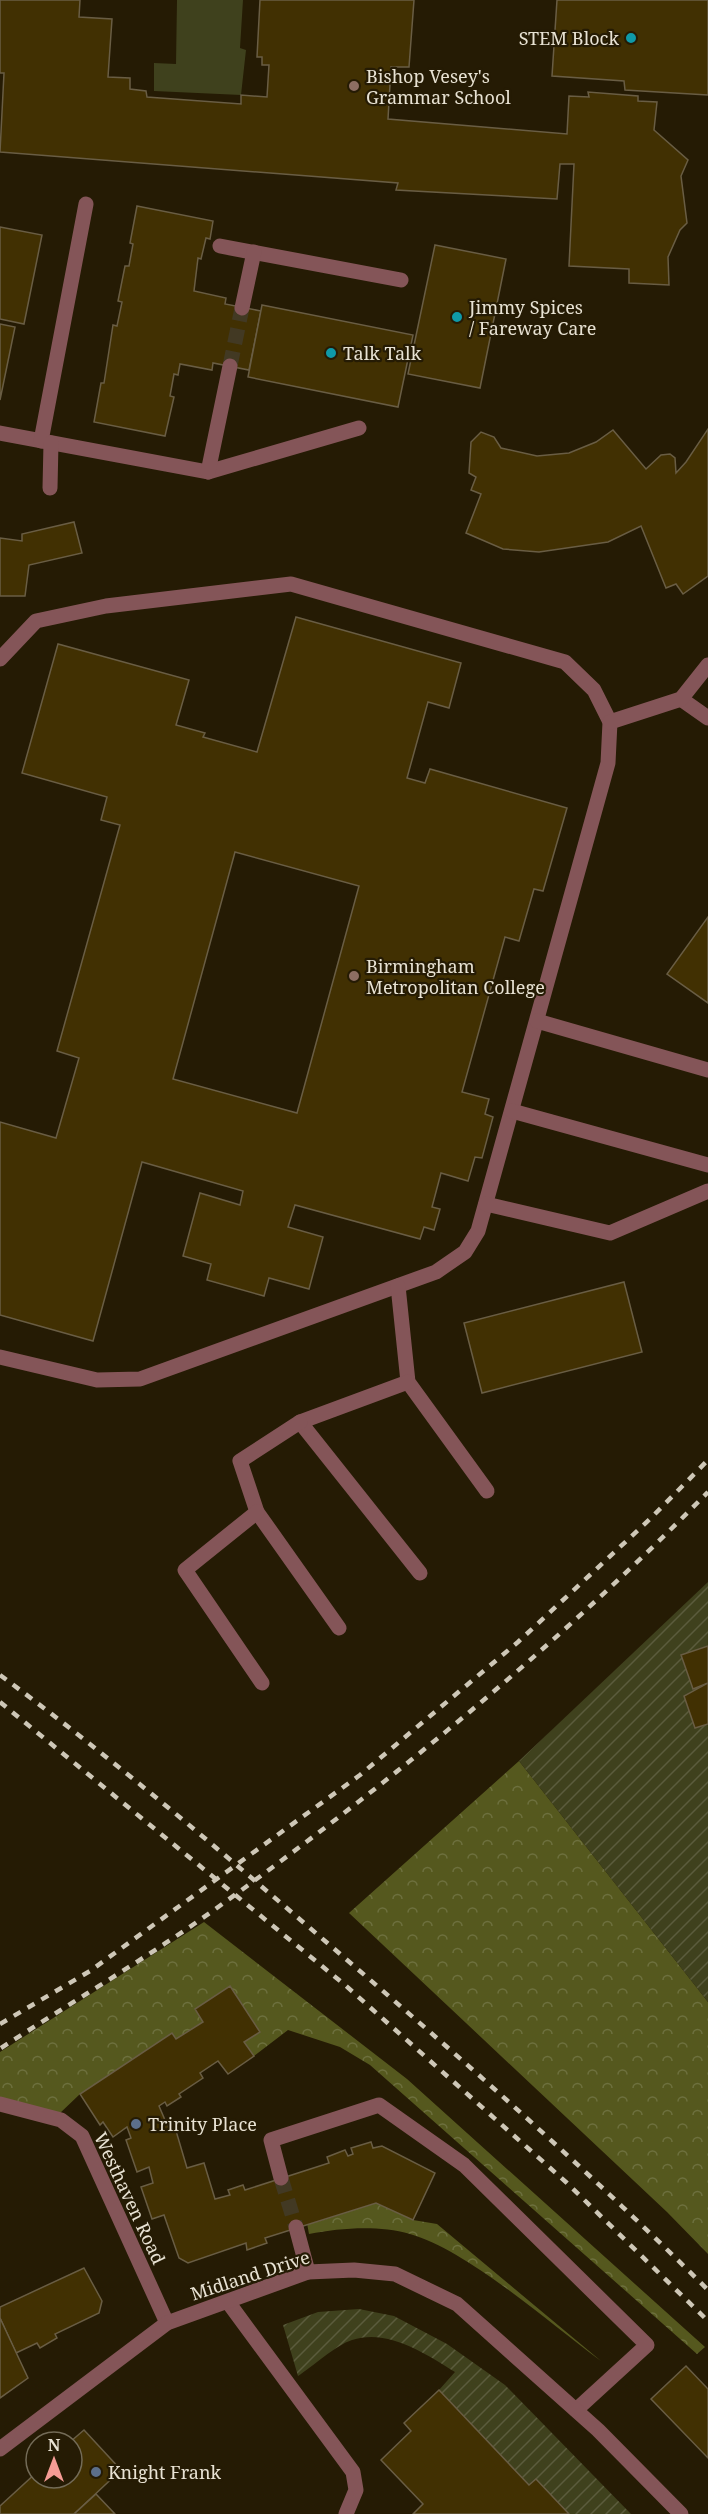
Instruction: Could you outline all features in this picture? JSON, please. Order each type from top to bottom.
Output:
[{"type":"street","points":[[50,488],[46,442],[86,204]]},
{"type":"street","points":[[220,246],[401,280]]},
{"type":"street","points":[[242,308],[254,252]]},
{"type":"street","points":[[208,472],[230,366]]},
{"type":"street","points":[[0,433],[208,472],[359,428]]},
{"type":"street","points":[[0,659],[36,621],[106,606],[291,584],[565,662],[594,690],[610,722],[608,763],[486,1204],[478,1231],[465,1252],[436,1272],[140,1379],[97,1380],[0,1357]]},
{"type":"street","points":[[610,722],[681,699],[708,665]]},
{"type":"street","points":[[681,699],[708,718]]},
{"type":"street","points":[[537,1021],[708,1070]]},
{"type":"street","points":[[512,1111],[708,1165]]},
{"type":"street","points":[[486,1204],[610,1233],[708,1191]]},
{"type":"street","points":[[398,1286],[408,1382],[487,1491]]},
{"type":"street","points":[[339,1628],[256,1512],[240,1461],[300,1422],[408,1382]]},
{"type":"street","points":[[300,1422],[420,1573]]},
{"type":"street","points":[[256,1512],[185,1570],[262,1683]]},
{"type":"street","name":"Westhaven Road","points":[[0,2104],[61,2120],[82,2136],[167,2323]]},
{"type":"street","points":[[281,2178],[271,2139],[379,2105],[464,2165],[647,2345],[576,2410]]},
{"type":"street","points":[[296,2227],[308,2272]]},
{"type":"street","name":"Midland Drive","points":[[0,2449],[167,2323],[308,2272],[354,2270],[395,2274],[457,2304],[576,2410],[681,2514]]},
{"type":"street","points":[[228,2302],[353,2472],[356,2490],[346,2514]]},
{"type":"green space","points":[[177,0],[243,0],[240,48],[246,50],[241,95],[154,91],[154,63],[176,64]]},
{"type":"green space","points":[[708,1582],[708,2002],[519,1761]]},
{"type":"green space","points":[[519,1761],[708,2002],[708,2254],[667,2212],[349,1913]]},
{"type":"green space","points":[[204,1922],[407,2079],[705,2347],[697,2354],[370,2065],[340,2047],[288,2030],[254,2056],[244,2042],[260,2032],[230,1987],[195,2009],[203,2022],[176,2039],[172,2034],[80,2094],[59,2114],[0,2101],[0,2052]]},
{"type":"green space","points":[[376,2203],[413,2220],[437,2224],[601,2361],[483,2272],[433,2243],[398,2231],[372,2228],[309,2234],[307,2223],[317,2222]]},
{"type":"green space","points":[[359,2309],[394,2316],[447,2344],[505,2385],[631,2514],[569,2514],[536,2480],[529,2485],[439,2390],[455,2372],[406,2345],[379,2337],[352,2340],[332,2351],[298,2376],[283,2325],[318,2312]]},
{"type":"building","name":"Bishop Vesey's Grammar School","points":[[0,0],[80,0],[79,17],[112,19],[108,77],[130,78],[130,89],[146,91],[147,97],[241,104],[241,95],[267,97],[269,65],[262,65],[262,57],[257,57],[260,0],[414,0],[409,67],[391,67],[388,119],[567,134],[569,96],[589,97],[588,92],[638,96],[638,101],[657,102],[654,130],[688,160],[681,176],[687,223],[680,230],[668,257],[669,285],[629,283],[629,269],[569,266],[574,164],[560,164],[557,199],[396,190],[398,183],[0,152],[4,73],[0,73]]},
{"type":"building","name":"STEM Block","points":[[557,0],[708,0],[708,95],[625,90],[624,81],[552,76]]},
{"type":"building","points":[[137,206],[213,221],[210,239],[206,238],[201,259],[198,258],[194,291],[226,298],[225,304],[261,311],[249,370],[213,363],[212,370],[180,364],[178,375],[174,374],[170,396],[174,397],[165,436],[94,422],[101,383],[104,383],[113,325],[117,326],[122,302],[118,301],[125,266],[129,266],[133,244],[130,243]]},
{"type":"building","points":[[0,227],[42,235],[24,324],[0,319]]},
{"type":"building","name":"Jimmy Spices / Fareway Care","points":[[435,245],[506,259],[480,388],[408,374]]},
{"type":"building","name":"Talk Talk","points":[[262,305],[413,335],[398,407],[248,377]]},
{"type":"building","points":[[0,324],[15,327],[0,400]]},
{"type":"building","points":[[708,429],[708,576],[683,594],[676,584],[666,588],[641,526],[608,542],[539,552],[503,549],[466,533],[481,494],[471,490],[476,477],[469,473],[471,442],[481,432],[494,437],[501,448],[537,456],[569,453],[596,442],[613,430],[646,469],[661,455],[670,454],[675,458],[676,473]]},
{"type":"building","points":[[74,522],[82,553],[29,565],[25,596],[0,596],[0,538],[22,541],[22,534]]},
{"type":"building","points":[[296,617],[461,663],[449,708],[428,702],[407,778],[425,783],[430,769],[567,808],[543,891],[534,889],[519,941],[505,937],[462,1092],[489,1099],[485,1114],[493,1117],[482,1158],[475,1157],[468,1181],[441,1173],[432,1207],[440,1209],[434,1230],[424,1227],[420,1239],[295,1205],[288,1227],[323,1237],[309,1289],[269,1278],[264,1296],[207,1280],[211,1264],[183,1256],[200,1193],[240,1205],[243,1191],[142,1162],[93,1341],[0,1315],[0,1122],[56,1138],[79,1058],[57,1051],[120,825],[101,820],[107,797],[22,773],[58,644],[189,680],[176,725],[205,733],[203,737],[257,752]],"holes":[[[235,852],[359,886],[297,1113],[173,1079]]]},
{"type":"building","points":[[708,917],[708,1003],[667,974]]},
{"type":"building","points":[[624,1282],[642,1352],[482,1393],[464,1323]]},
{"type":"building","points":[[708,1646],[708,1683],[693,1689],[681,1655]]},
{"type":"building","points":[[708,1683],[708,1724],[695,1728],[684,1696]]},
{"type":"building","name":"Trinity Place","points":[[230,1986],[260,2032],[244,2042],[254,2056],[228,2074],[218,2061],[200,2073],[203,2078],[179,2094],[181,2097],[167,2106],[165,2102],[159,2106],[168,2127],[174,2124],[187,2168],[204,2163],[215,2199],[230,2195],[228,2190],[243,2185],[245,2190],[329,2163],[327,2157],[345,2150],[348,2156],[353,2154],[351,2148],[371,2142],[373,2148],[382,2146],[435,2173],[413,2220],[376,2203],[265,2238],[267,2243],[247,2250],[246,2243],[188,2263],[179,2258],[164,2215],[152,2219],[141,2187],[153,2183],[149,2167],[137,2172],[126,2140],[131,2138],[127,2127],[113,2137],[103,2122],[100,2125],[80,2094],[172,2033],[176,2039],[203,2022],[195,2009]]},
{"type":"building","points":[[84,2268],[102,2301],[99,2313],[55,2334],[57,2338],[40,2348],[37,2343],[16,2353],[0,2318],[0,2307]]},
{"type":"building","points":[[0,2318],[28,2378],[0,2398]]},
{"type":"building","points":[[686,2366],[708,2389],[708,2458],[651,2399]]},
{"type":"building","points":[[439,2390],[529,2485],[536,2479],[569,2514],[413,2514],[423,2504],[381,2460],[411,2431],[404,2423]]},
{"type":"building","name":"Knight Frank","points":[[84,2430],[121,2470],[74,2514],[0,2514],[0,2506],[24,2484],[24,2490],[84,2490]]},
{"type":"building","points":[[96,2494],[115,2514],[74,2514]]},
{"type":"tunnel","points":[[230,366],[242,308]]},
{"type":"tunnel","points":[[281,2178],[296,2227]]},
{"type":"railway","points":[[0,2024],[90,1971],[360,1775],[518,1642],[650,1519],[708,1460]]},
{"type":"railway","points":[[1,2048],[188,1928],[344,1813],[470,1712],[531,1659],[592,1605],[708,1492]]},
{"type":"railway","points":[[0,1675],[169,1808],[380,1989],[570,2158],[708,2290]]},
{"type":"railway","points":[[0,1702],[345,1985],[567,2183],[708,2321]]},
{"type":"place","name":"STEM Block","points":[[631,38]]},
{"type":"place","name":"Bishop Vesey's Grammar School","points":[[354,86]]},
{"type":"place","name":"Jimmy Spices / Fareway Care","points":[[457,317]]},
{"type":"place","name":"Talk Talk","points":[[331,353]]},
{"type":"place","name":"Birmingham Metropolitan College","points":[[354,976]]},
{"type":"place","name":"Trinity Place","points":[[136,2124]]},
{"type":"place","name":"Knight Frank","points":[[96,2472]]}]
